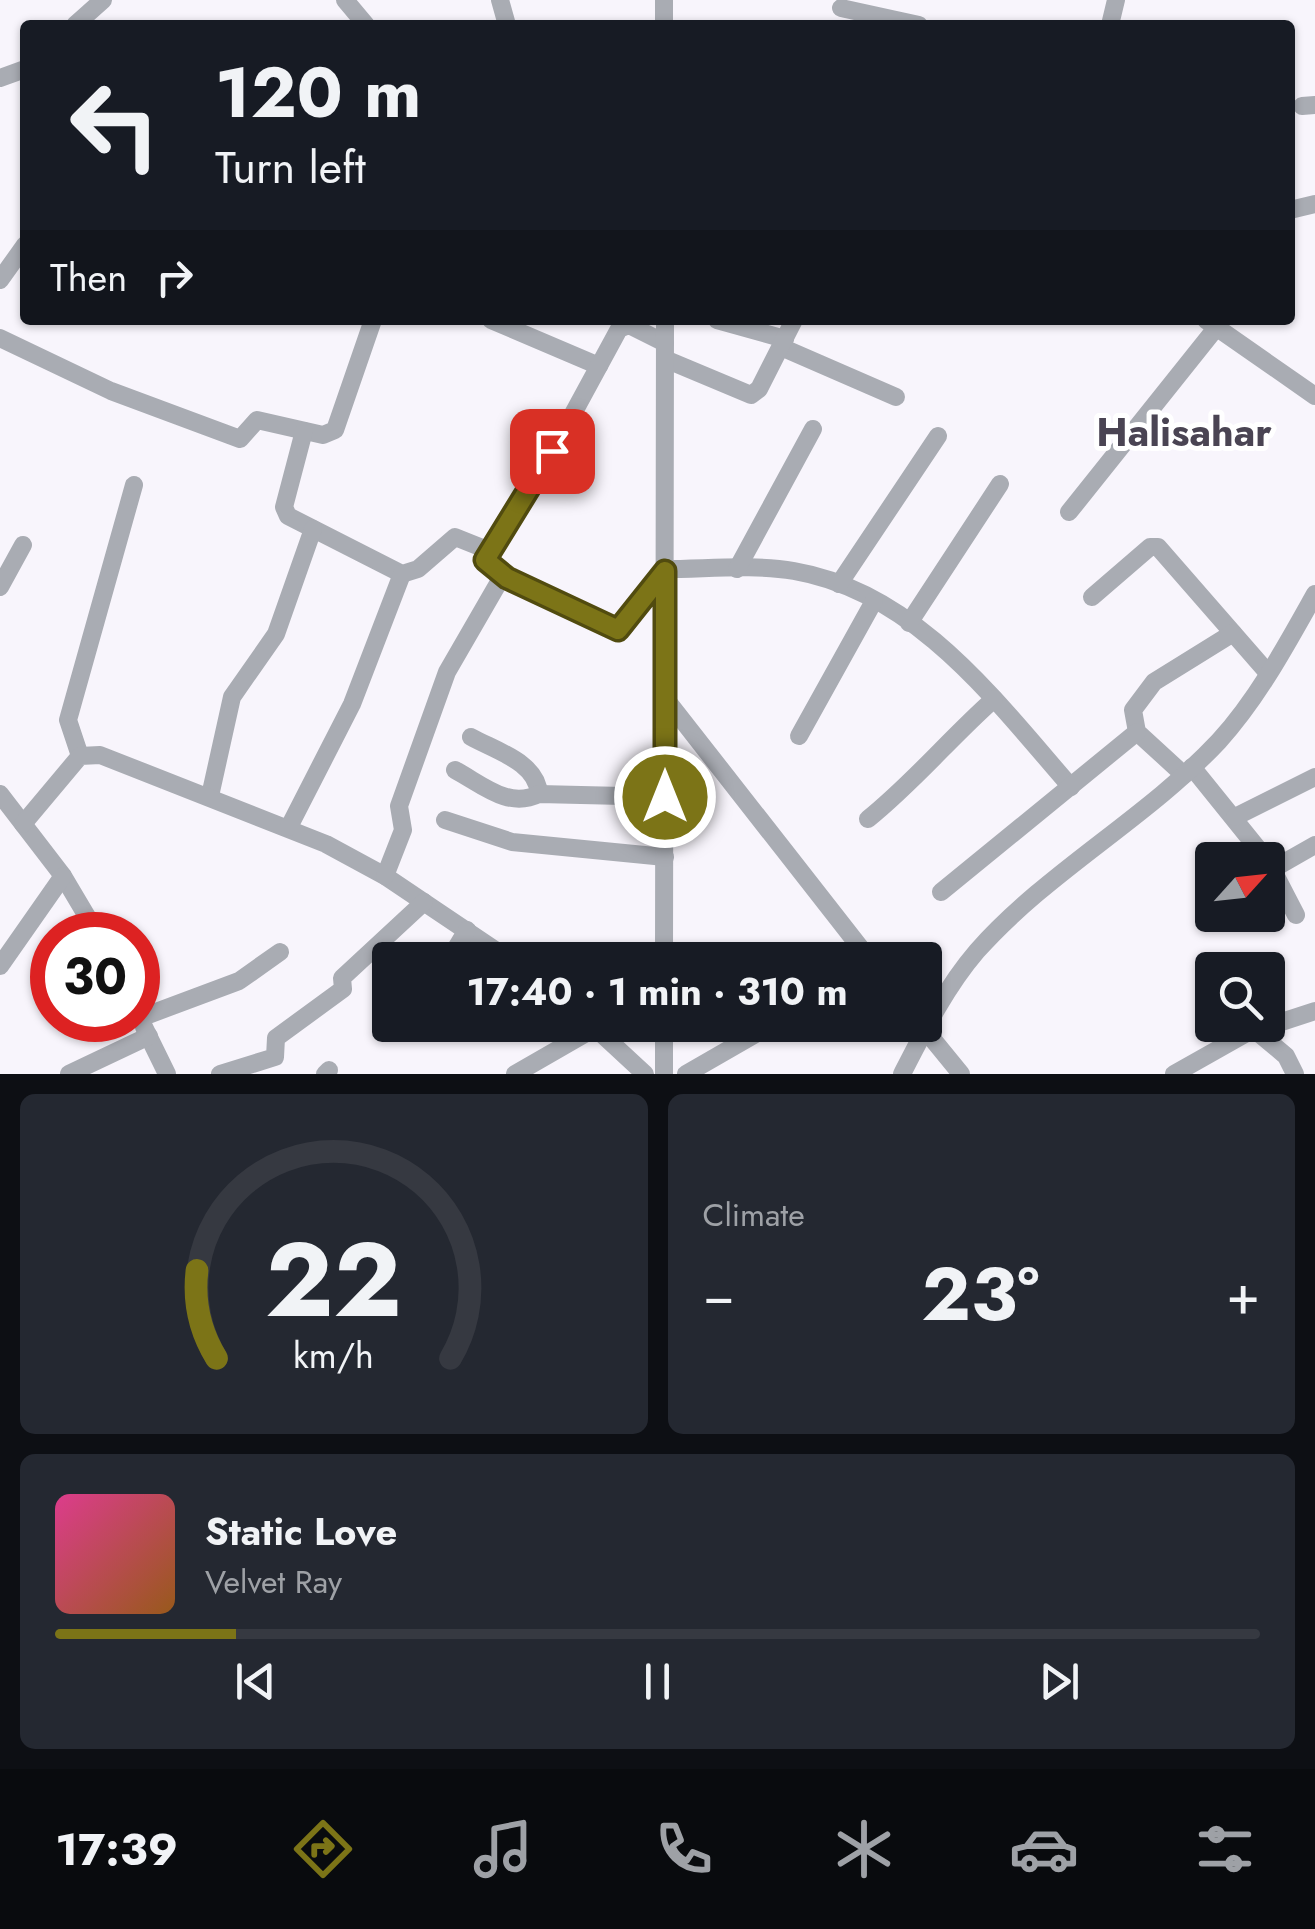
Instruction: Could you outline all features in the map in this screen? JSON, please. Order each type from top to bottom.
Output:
[{"type":"street","points":[[81,20],[103,0]]},
{"type":"street","points":[[345,0],[362,20]]},
{"type":"street","points":[[840,11],[891,20]]},
{"type":"street","points":[[0,280],[20,251]]},
{"type":"street","points":[[0,338],[111,391],[238,439],[257,420],[323,435],[335,430],[371,325]]},
{"type":"street","points":[[502,325],[599,366]]},
{"type":"street","points":[[665,570],[618,630],[507,578],[485,560],[625,325],[665,352],[751,395],[759,389],[792,325]]},
{"type":"street","points":[[664,942],[665,325]]},
{"type":"street","points":[[731,325],[783,343],[896,397]]},
{"type":"street","points":[[1070,512],[1210,325]]},
{"type":"street","points":[[1212,325],[1315,396]]},
{"type":"street","points":[[737,569],[813,429]]},
{"type":"street","points":[[304,431],[284,509],[314,529],[402,574],[418,569],[455,537],[490,551]]},
{"type":"street","points":[[839,584],[938,436]]},
{"type":"street","points":[[909,623],[1000,484]]},
{"type":"street","points":[[80,756],[68,720],[134,485]]},
{"type":"street","points":[[210,796],[232,697],[276,634],[314,529]]},
{"type":"street","points":[[0,587],[23,546]]},
{"type":"street","points":[[1092,597],[1150,547],[1158,547],[1268,672]]},
{"type":"street","points":[[665,570],[792,571],[839,584],[874,601],[933,639],[994,699],[1070,788]]},
{"type":"street","points":[[289,827],[352,704],[402,574]]},
{"type":"street","points":[[384,876],[403,830],[399,806],[447,672],[491,596],[507,578]]},
{"type":"street","points":[[942,1001],[980,948],[1188,771],[1237,720],[1315,594]]},
{"type":"street","points":[[799,736],[874,601]]},
{"type":"street","points":[[1233,633],[1143,692],[1133,710],[1137,732],[1188,771],[1235,817],[1253,842]]},
{"type":"street","points":[[665,698],[856,942]]},
{"type":"street","points":[[868,819],[916,780],[933,754],[994,699]]},
{"type":"street","points":[[942,892],[1137,732]]},
{"type":"street","points":[[471,737],[527,768],[538,780],[539,794]]},
{"type":"street","points":[[23,824],[80,756],[100,754],[289,827],[384,876],[484,942]]},
{"type":"street","points":[[455,770],[510,800],[523,802],[539,794],[665,797]]},
{"type":"street","points":[[1235,817],[1315,777]]},
{"type":"street","points":[[0,794],[84,912]]},
{"type":"street","points":[[444,820],[512,842],[665,857]]},
{"type":"street","points":[[1285,857],[1315,846]]},
{"type":"street","points":[[0,966],[62,876]]},
{"type":"street","points":[[1285,894],[1296,916]]},
{"type":"street","points":[[220,1074],[276,1058],[276,1038],[343,989],[342,978],[424,902]]},
{"type":"street","points":[[460,942],[467,930]]},
{"type":"street","points":[[160,1009],[239,981],[280,952]]},
{"type":"street","points":[[1285,1021],[1315,1012]]},
{"type":"street","points":[[69,1074],[136,1042]]},
{"type":"street","points":[[152,1042],[167,1074]]},
{"type":"street","points":[[515,1074],[567,1042]]},
{"type":"street","points":[[610,1042],[645,1074]]},
{"type":"street","points":[[664,1042],[664,1074]]},
{"type":"street","points":[[686,1074],[742,1042]]},
{"type":"street","points":[[902,1074],[916,1042]]},
{"type":"street","points":[[935,1042],[961,1074]]},
{"type":"street","points":[[1174,1074],[1229,1042]]},
{"type":"street","points":[[1270,1042],[1282,1052],[1295,1074]]},
{"type":"district","name":"Halisahar","points":[[1184,432]]},
{"type":"route","points":[[552,451],[485,560],[507,578],[618,630],[624,628],[665,571],[665,797]]}]
